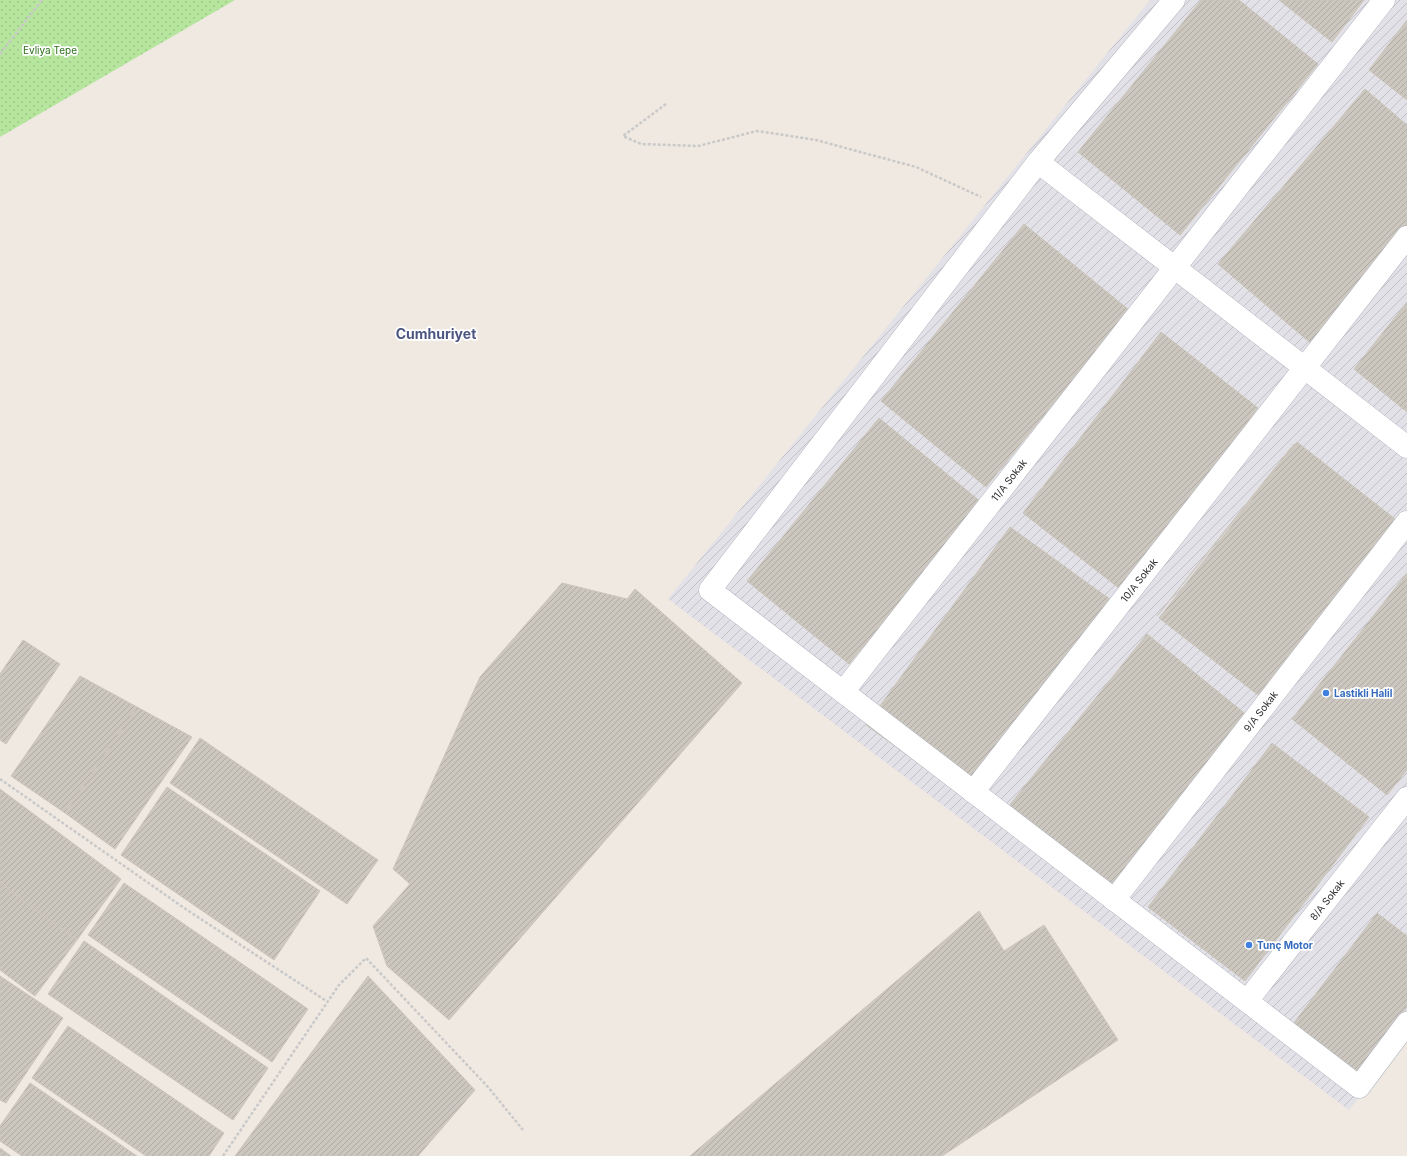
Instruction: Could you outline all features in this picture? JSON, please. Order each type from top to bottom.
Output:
[{"type":"street","points":[[1174,0],[1038,162],[710,590],[1359,1087],[1407,1023]]},
{"type":"street","name":"11/A Sokak","points":[[843,692],[1384,0]]},
{"type":"street","points":[[1038,162],[1407,448]]},
{"type":"street","name":"10/A Sokak","points":[[973,792],[1407,237]]},
{"type":"street","name":"9/A Sokak","points":[[1114,900],[1407,522]]},
{"type":"street","name":"8/A Sokak","points":[[1247,1001],[1407,798]]},
{"type":"path","points":[[0,54],[42,0]]},
{"type":"path","points":[[666,104],[623,136],[642,144],[698,146],[757,131],[816,140],[916,167],[1003,207]]},
{"type":"path","points":[[0,779],[187,910],[328,1002]]},
{"type":"path","points":[[223,1156],[339,985],[366,958],[488,1087],[523,1130]]},
{"type":"shaded area","points":[[1150,0],[1407,0],[1407,1039],[1349,1110],[668,599]]},
{"type":"green space","name":"Evliya Tepe","points":[[0,0],[235,0],[0,137]]},
{"type":"building","points":[[1201,0],[1239,0],[1318,64],[1180,235],[1078,152]]},
{"type":"building","points":[[1279,0],[1364,0],[1332,42]]},
{"type":"building","points":[[1407,20],[1407,100],[1369,70]]},
{"type":"building","points":[[1365,89],[1407,125],[1407,239],[1315,347],[1218,264]]},
{"type":"building","points":[[1024,224],[1129,310],[986,487],[881,401]]},
{"type":"building","points":[[1407,302],[1407,412],[1354,369]]},
{"type":"building","points":[[1161,332],[1258,408],[1120,589],[1023,513]]},
{"type":"building","points":[[879,418],[981,502],[849,664],[747,581]]},
{"type":"building","points":[[1297,442],[1395,519],[1258,695],[1159,618]]},
{"type":"building","points":[[1294,444],[1295,445],[1157,616]]},
{"type":"building","points":[[1010,527],[1111,600],[968,799],[866,725]]},
{"type":"building","points":[[1407,573],[1407,770],[1387,795],[1292,719]]},
{"type":"building","points":[[562,583],[627,599],[635,589],[742,683],[449,1020],[387,966],[373,926],[410,884],[393,869],[480,677]]},
{"type":"building","points":[[1147,634],[1248,716],[1108,889],[1008,807]]},
{"type":"building","points":[[23,640],[60,664],[6,744],[0,740],[0,674]]},
{"type":"building","points":[[80,676],[137,707],[65,813],[11,776]]},
{"type":"building","points":[[137,707],[192,737],[115,849],[65,813]]},
{"type":"building","points":[[200,738],[378,860],[347,904],[170,783]]},
{"type":"building","points":[[1272,743],[1369,817],[1245,981],[1148,907]]},
{"type":"building","points":[[167,787],[320,891],[274,960],[121,855]]},
{"type":"building","points":[[0,789],[121,879],[77,940],[0,883]]},
{"type":"building","points":[[0,883],[77,940],[35,996],[0,970]]},
{"type":"building","points":[[124,883],[308,1009],[272,1062],[88,935]]},
{"type":"building","points":[[979,911],[1004,951],[1044,925],[1118,1040],[942,1156],[690,1156]]},
{"type":"building","points":[[1377,913],[1407,936],[1407,1007],[1357,1073],[1293,1024]]},
{"type":"building","points":[[84,941],[268,1068],[233,1120],[48,994]]},
{"type":"building","points":[[0,976],[63,1018],[6,1103],[0,1100]]},
{"type":"building","points":[[368,976],[475,1090],[418,1156],[235,1156]]},
{"type":"building","points":[[68,1026],[224,1133],[209,1156],[146,1156],[32,1078]]},
{"type":"building","points":[[30,1083],[137,1156],[22,1156],[0,1141],[0,1126]]},
{"type":"building","points":[[0,1148],[11,1156],[0,1156]]},
{"type":"place","name":"Lastikli Halil","points":[[1326,693]]},
{"type":"place","name":"Tunç Motor","points":[[1249,945]]},
{"type":"district","name":"Cumhuriyet","points":[[436,333]]}]
